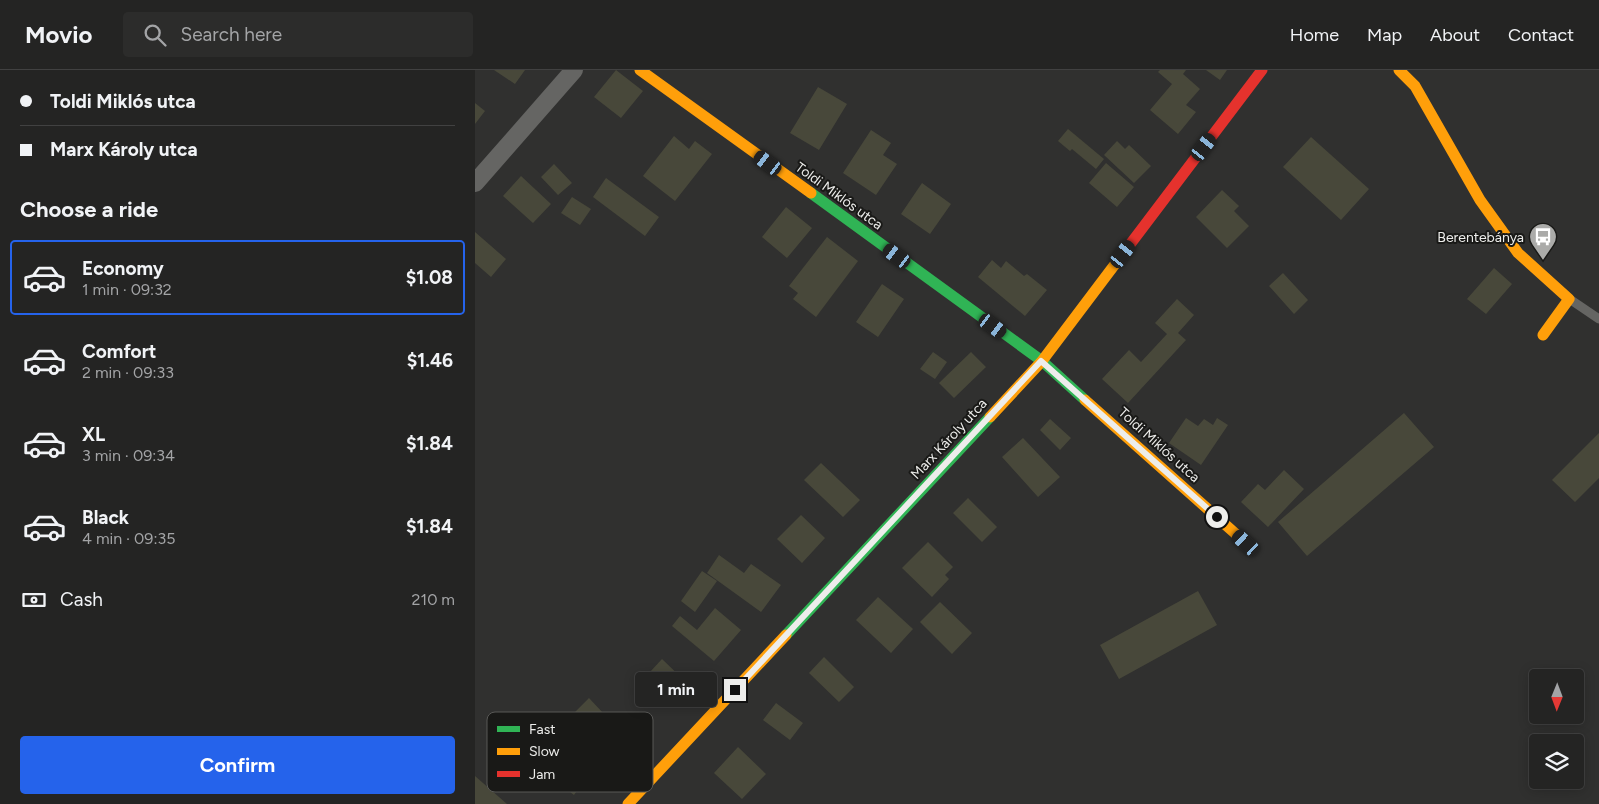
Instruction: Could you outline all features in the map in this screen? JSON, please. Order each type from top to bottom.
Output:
[{"type":"street","points":[[475,183],[574,70]]},
{"type":"street","name":"Toldi Miklós utca","points":[[639,70],[1041,361],[1246,543]]},
{"type":"street","name":"Marx Károly utca","points":[[653,777],[1041,361],[1262,70]]},
{"type":"street","points":[[1399,70],[1415,86],[1480,200],[1518,253],[1569,299],[1543,336]]},
{"type":"street","name":"Marx Károly utca","points":[[628,804],[639,792]]},
{"type":"lane","points":[[1569,299],[1599,319]]},
{"type":"building","points":[[494,70],[525,70],[515,84]]},
{"type":"building","points":[[616,70],[643,91],[621,118],[594,97]]},
{"type":"building","points":[[1160,70],[1186,70],[1183,74],[1200,89],[1186,105],[1196,112],[1178,134],[1150,110],[1172,84],[1158,72]]},
{"type":"building","points":[[1206,70],[1227,70],[1220,80]]},
{"type":"building","points":[[818,87],[847,104],[819,150],[790,133]]},
{"type":"building","points":[[475,103],[485,111],[475,124]]},
{"type":"building","points":[[1068,129],[1104,159],[1096,169],[1072,149],[1070,151],[1058,141]]},
{"type":"building","points":[[871,130],[891,143],[883,155],[897,164],[876,195],[843,173]]},
{"type":"building","points":[[674,136],[689,149],[695,141],[712,154],[675,201],[643,176]]},
{"type":"building","points":[[1311,137],[1369,189],[1341,220],[1283,167]]},
{"type":"building","points":[[1117,141],[1125,149],[1129,145],[1151,166],[1134,183],[1104,155]]},
{"type":"building","points":[[1106,163],[1134,187],[1117,207],[1089,183]]},
{"type":"building","points":[[554,164],[572,183],[558,195],[541,177]]},
{"type":"building","points":[[521,176],[551,204],[533,223],[503,196]]},
{"type":"building","points":[[606,178],[659,217],[645,236],[593,197]]},
{"type":"building","points":[[922,183],[951,204],[930,234],[901,214]]},
{"type":"building","points":[[1222,190],[1239,206],[1234,211],[1249,226],[1227,248],[1196,217]]},
{"type":"building","points":[[572,197],[591,209],[580,225],[561,213]]},
{"type":"building","points":[[786,207],[812,228],[787,258],[762,237]]},
{"type":"building","points":[[475,232],[506,259],[491,277],[475,263]]},
{"type":"building","points":[[827,237],[858,261],[816,317],[793,299],[798,293],[789,286]]},
{"type":"building","points":[[992,260],[1001,268],[1006,261],[1024,276],[1027,274],[1047,290],[1025,316],[978,277]]},
{"type":"building","points":[[1494,268],[1512,284],[1486,314],[1467,299]]},
{"type":"building","points":[[1283,273],[1308,300],[1294,314],[1269,286]]},
{"type":"building","points":[[882,284],[904,299],[878,337],[856,322]]},
{"type":"building","points":[[1177,299],[1194,315],[1178,333],[1186,340],[1128,403],[1102,379],[1129,350],[1141,362],[1167,334],[1155,323]]},
{"type":"building","points":[[933,352],[947,362],[935,379],[920,369]]},
{"type":"building","points":[[971,352],[986,367],[954,398],[939,383]]},
{"type":"building","points":[[1404,413],[1434,447],[1307,556],[1278,522]]},
{"type":"building","points":[[1186,418],[1198,426],[1204,419],[1213,425],[1217,418],[1228,425],[1201,465],[1169,443]]},
{"type":"building","points":[[1050,419],[1071,438],[1060,450],[1040,430]]},
{"type":"building","points":[[1599,433],[1599,478],[1575,502],[1552,480]]},
{"type":"building","points":[[1023,438],[1060,477],[1038,497],[1002,457]]},
{"type":"building","points":[[821,463],[860,500],[843,517],[804,480]]},
{"type":"building","points":[[1284,470],[1304,489],[1268,527],[1241,502],[1258,484],[1265,490]]},
{"type":"building","points":[[968,498],[997,527],[982,542],[953,513]]},
{"type":"building","points":[[801,515],[825,538],[802,563],[777,539]]},
{"type":"building","points":[[928,542],[953,567],[945,575],[949,579],[932,597],[902,568]]},
{"type":"building","points":[[719,555],[744,573],[751,564],[781,585],[761,612],[707,573]]},
{"type":"building","points":[[702,571],[717,581],[695,612],[681,601]]},
{"type":"building","points":[[1198,591],[1217,625],[1119,679],[1100,645]]},
{"type":"building","points":[[878,597],[913,629],[891,653],[856,620]]},
{"type":"building","points":[[940,602],[972,633],[952,654],[920,622]]},
{"type":"building","points":[[715,608],[741,630],[714,661],[672,626],[680,616],[697,630]]},
{"type":"building","points":[[824,657],[854,687],[839,702],[809,673]]},
{"type":"building","points":[[662,659],[689,685],[666,708],[646,689],[656,678],[650,672]]},
{"type":"building","points":[[589,698],[602,712],[575,712]]},
{"type":"building","points":[[776,703],[803,723],[790,740],[763,720]]},
{"type":"building","points":[[738,747],[766,774],[742,799],[714,773]]},
{"type":"building","points":[[475,776],[487,786],[487,792],[493,792],[507,804],[475,804]]},
{"type":"traffic: fast","points":[[811,193],[1042,361],[1085,400]]},
{"type":"traffic: fast","points":[[786,635],[990,417]]},
{"type":"traffic: slow","points":[[640,70],[811,193]]},
{"type":"traffic: slow","points":[[1399,70],[1415,86],[1480,200],[1518,253],[1569,299],[1543,335]]},
{"type":"traffic: slow","points":[[990,417],[1042,361],[1122,255]]},
{"type":"traffic: slow","points":[[1085,400],[1246,543]]},
{"type":"traffic: slow","points":[[653,777],[786,635]]},
{"type":"traffic: slow","points":[[628,804],[639,792]]},
{"type":"traffic: jam","points":[[1122,255],[1262,70]]},
{"type":"place","name":"Berentebánya","points":[[1543,261]]},
{"type":"route","points":[[735,690],[1041,361],[1217,517]]}]
